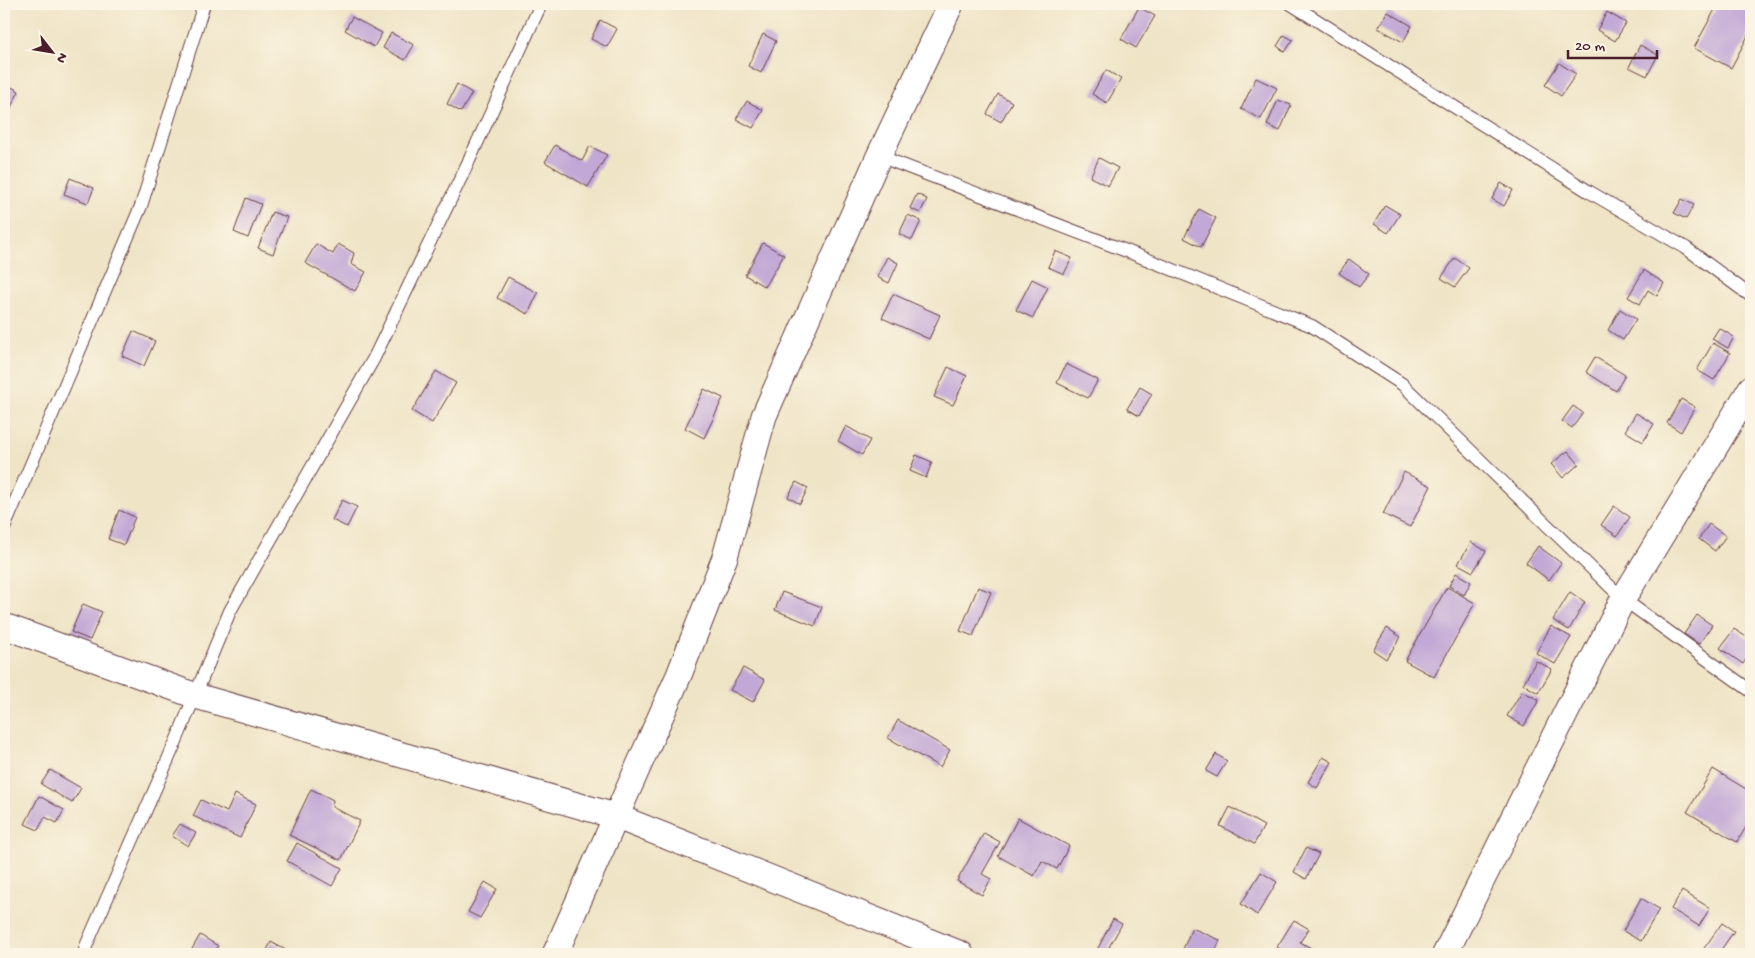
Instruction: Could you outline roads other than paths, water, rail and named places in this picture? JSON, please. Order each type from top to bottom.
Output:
[{"type":"street","points":[[555,954],[679,675],[725,557],[764,416],[879,156],[951,4]]},
{"type":"street","points":[[1445,954],[1623,599],[1751,388]]},
{"type":"street","points":[[4,626],[196,696],[615,816],[961,954]]},
{"type":"lane","points":[[4,528],[141,206],[204,4]]},
{"type":"lane","points":[[84,954],[196,696],[230,611],[374,358],[467,165],[541,4]]},
{"type":"lane","points":[[1291,4],[1588,191],[1686,248],[1751,296]]},
{"type":"lane","points":[[879,156],[1138,255],[1312,326],[1402,384],[1623,599],[1751,691]]}]
